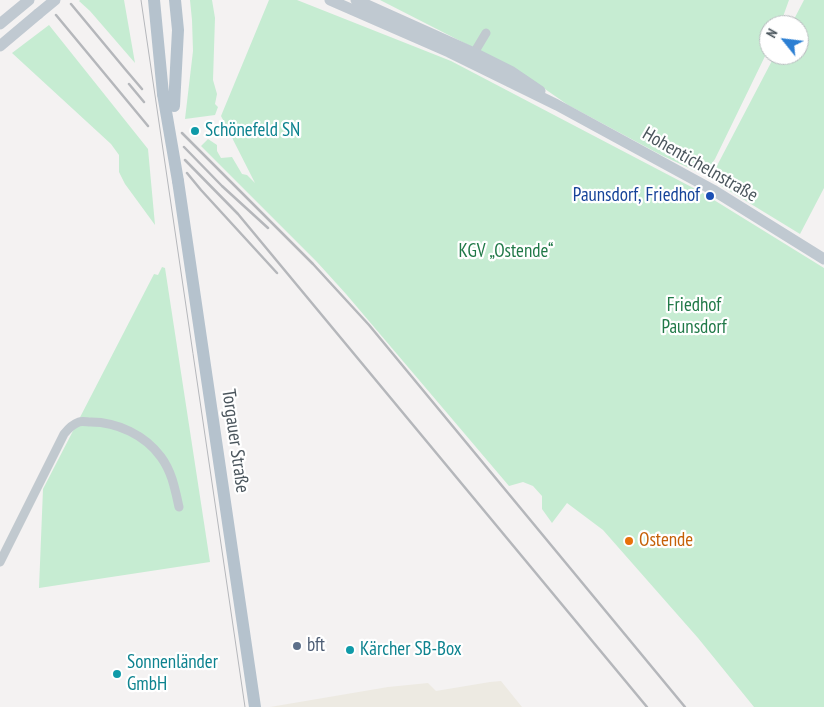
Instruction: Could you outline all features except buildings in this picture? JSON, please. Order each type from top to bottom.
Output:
[{"type":"main road","points":[[0,24],[28,0]]},
{"type":"main road","points":[[0,46],[55,0]]},
{"type":"main road","name":"Torgauer Straße","points":[[154,0],[163,94],[179,184],[255,707]]},
{"type":"main road","name":"Torgauer Straße","points":[[175,0],[178,30],[174,106],[179,184]]},
{"type":"main road","name":"Hohentichelnstraße","points":[[330,0],[448,52],[557,105],[713,190],[824,260]]},
{"type":"main road","name":"Hohentichelnstraße","points":[[356,0],[512,72],[535,86],[557,105]]},
{"type":"street","points":[[474,53],[486,33]]},
{"type":"street","points":[[0,562],[64,434],[69,428],[79,422],[105,423],[120,427],[147,443],[161,457],[172,477],[179,507]]},
{"type":"shaded area","points":[[501,681],[522,707],[270,707],[388,687],[428,683],[436,691]]},
{"type":"green space","points":[[124,0],[135,63],[79,1]]},
{"type":"green space","points":[[190,0],[212,0],[215,18],[213,80],[217,94],[215,104],[218,107],[215,115],[185,119],[193,51]]},
{"type":"green space","name":"KGV „Ostende“","points":[[269,0],[297,0],[451,61],[701,192],[824,268],[824,707],[754,707],[698,638],[603,530],[567,503],[552,523],[542,509],[542,496],[533,486],[523,482],[509,486],[346,294],[317,262],[201,146],[208,139],[217,145],[217,151],[221,158],[232,157],[242,174],[247,175],[255,183],[221,116]]},
{"type":"green space","points":[[380,0],[789,0],[784,15],[759,15],[759,65],[761,65],[715,159],[704,175],[661,155],[568,105],[519,71]]},
{"type":"green space","points":[[804,0],[824,0],[824,188],[800,234],[710,179],[770,65],[809,65],[809,15],[796,15]]},
{"type":"green space","points":[[49,25],[148,149],[155,225],[125,184],[119,172],[119,155],[111,144],[12,53]]},
{"type":"green space","points":[[162,267],[165,268],[210,562],[39,588],[43,489],[154,274],[158,275]]},
{"type":"tram line","points":[[141,0],[245,707]]},
{"type":"railway","points":[[71,4],[142,89]]},
{"type":"railway","points":[[56,15],[148,126]]},
{"type":"railway","points":[[129,84],[144,102]]},
{"type":"railway","points":[[182,133],[313,264],[369,325],[685,707]]},
{"type":"railway","points":[[184,147],[222,186],[268,228]]},
{"type":"railway","points":[[185,160],[238,214],[647,707]]},
{"type":"railway","points":[[187,173],[277,273]]},
{"type":"place","name":"Schönefeld SN","points":[[195,131]]},
{"type":"place","name":"Paunsdorf, Friedhof","points":[[710,196]]},
{"type":"place","name":"Ostende","points":[[629,541]]},
{"type":"place","name":"bft","points":[[297,646]]},
{"type":"place","name":"Kärcher SB-Box","points":[[350,650]]},
{"type":"place","name":"Sonnenländer GmbH","points":[[117,674]]},
{"type":"park label","name":"Friedhof Paunsdorf","points":[[694,317]]}]
